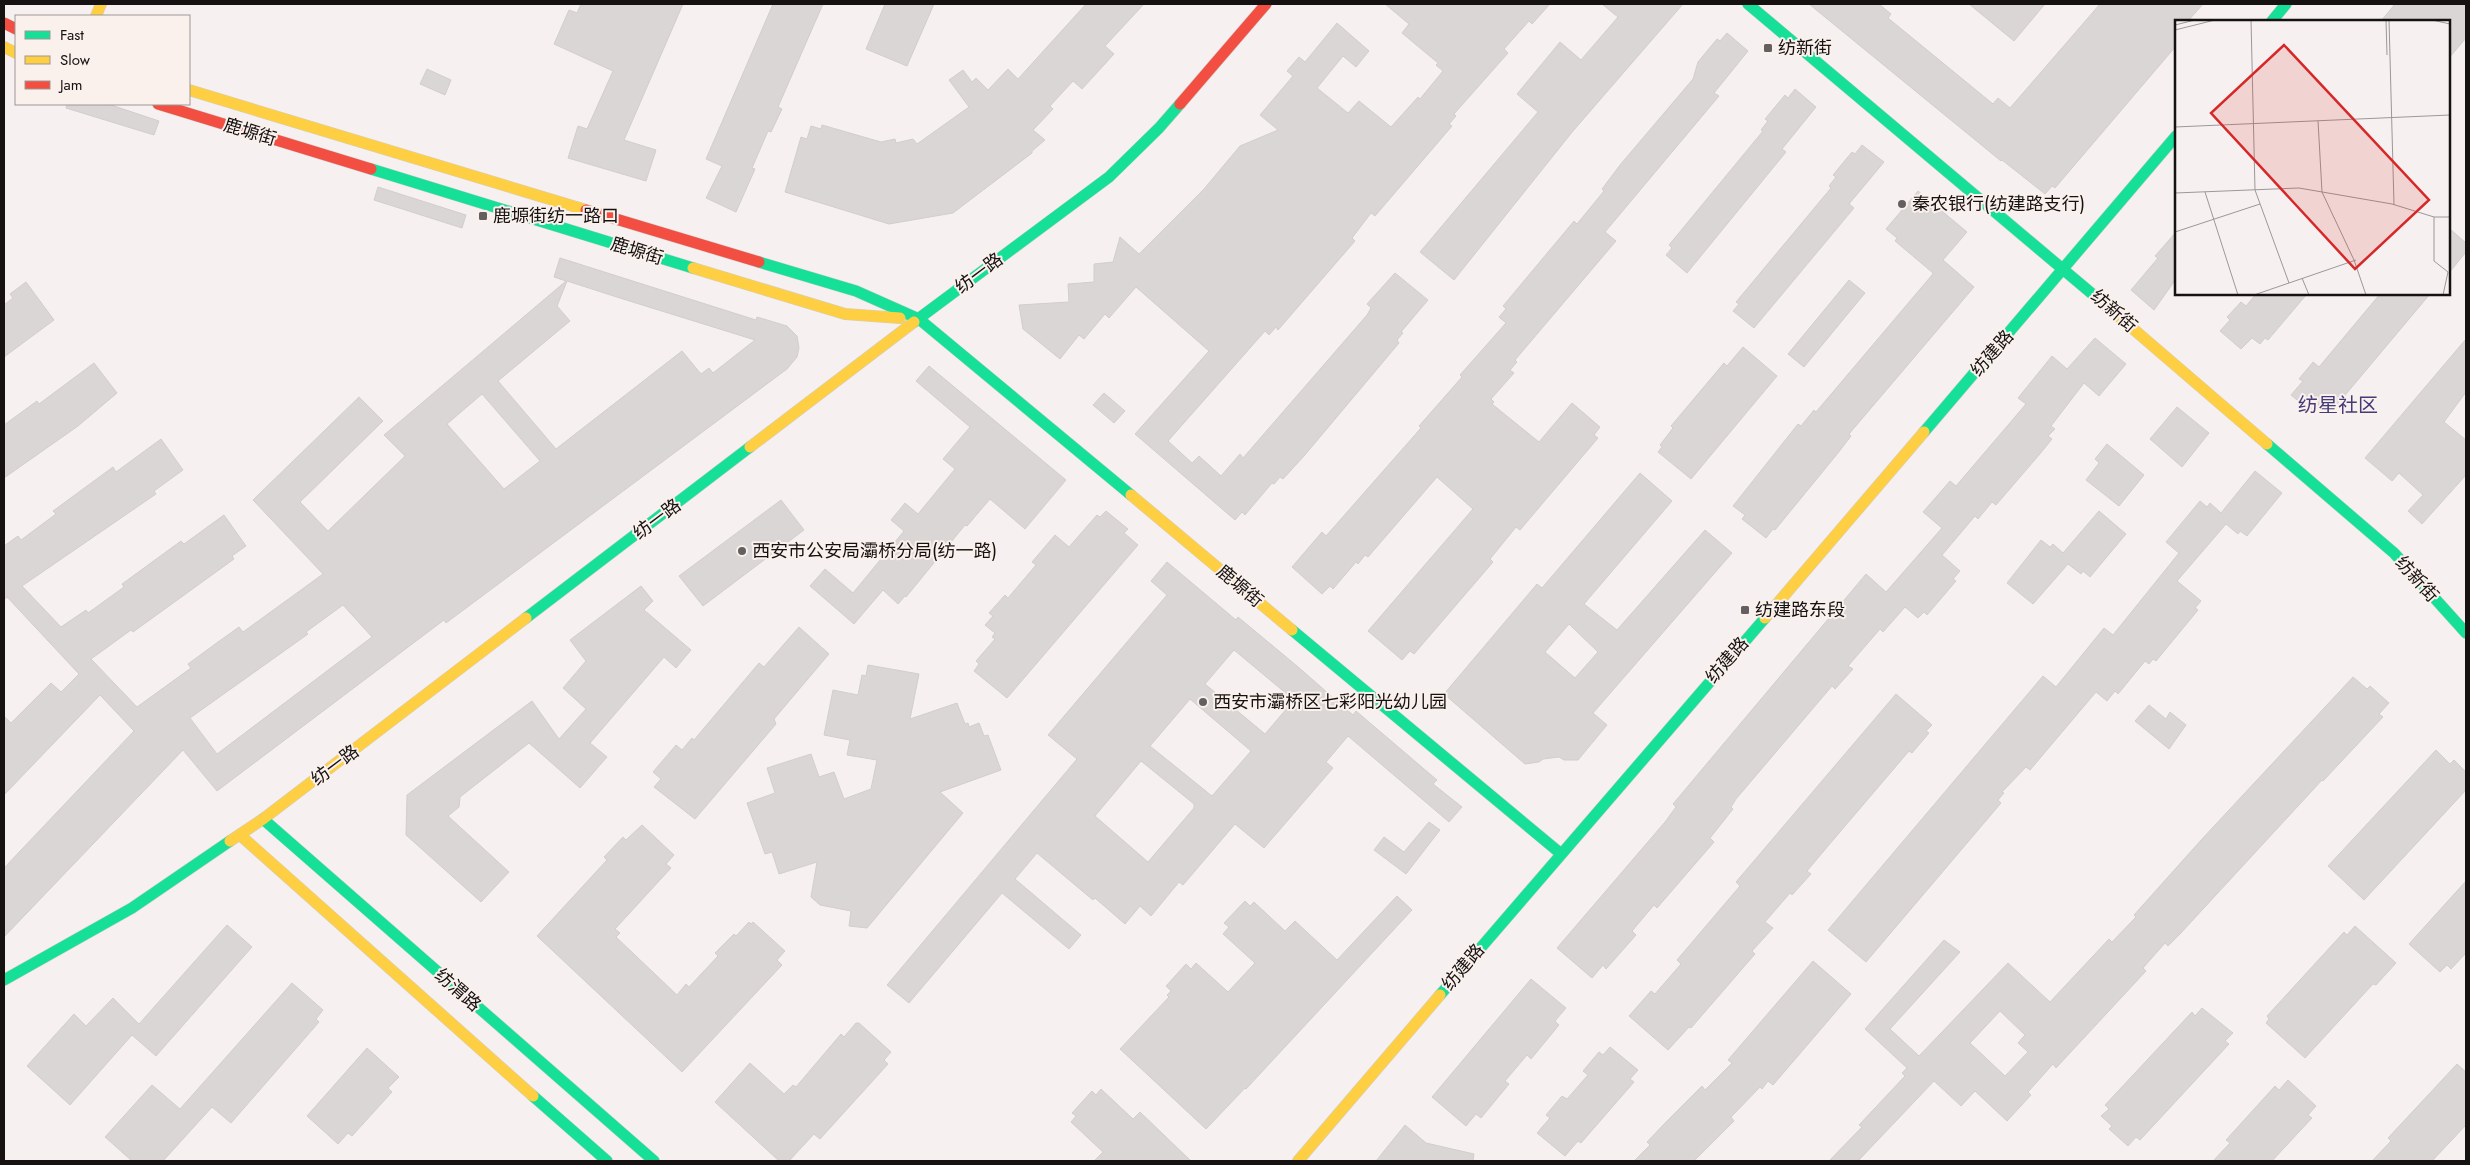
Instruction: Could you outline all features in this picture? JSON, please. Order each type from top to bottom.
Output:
[{"type":"street","name":"纺一路","points":[[4,980],[132,908],[263,819],[1108,177],[1134,155],[1266,4]]},
{"type":"street","name":"纺新街","points":[[1748,4],[2064,269],[2394,553],[2466,633]]},
{"type":"street","points":[[2273,20],[2286,4]]},
{"type":"street","name":"鹿塬街","points":[[190,90],[856,292],[919,319],[1560,853]]},
{"type":"street","name":"鹿塬街","points":[[161,105],[845,314],[919,319]]},
{"type":"street","name":"纺建路","points":[[1298,1161],[2175,137]]},
{"type":"street","name":"纺渭路","points":[[263,819],[654,1161]]},
{"type":"street","name":"纺渭路","points":[[240,835],[607,1161]]},
{"type":"building","points":[[581,4],[683,4],[624,140],[656,150],[646,181],[568,158],[578,126],[587,129],[613,71],[554,44],[569,10],[577,13]]},
{"type":"building","points":[[773,4],[823,4],[778,107],[782,109],[771,132],[768,131],[752,168],[755,169],[736,212],[706,198],[722,166],[706,159]]},
{"type":"building","points":[[885,4],[934,4],[907,66],[866,49]]},
{"type":"building","points":[[1086,4],[1144,4],[1105,46],[1114,54],[1082,89],[1073,81],[1050,106],[1053,109],[1033,130],[1045,140],[1032,153],[953,213],[889,224],[785,192],[801,137],[807,139],[811,126],[821,129],[822,125],[881,142],[895,139],[896,143],[913,139],[917,144],[969,107],[949,80],[963,70],[972,82],[976,78],[988,90],[1008,69],[1018,79]]},
{"type":"building","points":[[1385,4],[1550,4],[1532,24],[1529,21],[1504,49],[1508,53],[1454,114],[1456,116],[1449,124],[1452,126],[1375,216],[1371,213],[1352,238],[1355,241],[1278,330],[1276,327],[1269,335],[1265,331],[1168,441],[1192,463],[1199,456],[1221,476],[1240,454],[1243,458],[1367,315],[1371,308],[1367,304],[1395,273],[1428,300],[1401,332],[1403,333],[1397,340],[1399,343],[1304,456],[1283,479],[1280,477],[1274,484],[1272,483],[1245,515],[1242,512],[1235,520],[1135,434],[1209,351],[1136,287],[1109,318],[1105,314],[1084,339],[1079,335],[1060,359],[1023,329],[1019,305],[1069,302],[1068,284],[1094,282],[1094,264],[1113,262],[1120,237],[1139,254],[1204,189],[1240,146],[1278,130],[1260,115],[1293,76],[1287,71],[1299,57],[1305,62],[1337,23],[1369,51],[1356,67],[1343,56],[1317,88],[1348,113],[1359,101],[1391,127],[1418,97],[1420,99],[1443,71],[1436,65],[1438,63],[1402,33],[1409,24]]},
{"type":"building","points":[[1602,4],[1683,4],[1573,131],[1454,280],[1420,252],[1538,112],[1517,94],[1560,42],[1581,60],[1618,17]]},
{"type":"building","points":[[1809,4],[1879,4],[1891,14],[1888,18],[1993,104],[1998,98],[2010,108],[2100,4],[2203,4],[2189,20],[2175,20],[2175,47],[2055,188],[2052,186],[2045,194],[2001,161]]},
{"type":"building","points":[[1969,4],[2045,4],[2014,41]]},
{"type":"building","points":[[2395,4],[2466,4],[2466,38],[2450,57],[2450,20],[2382,20]]},
{"type":"building","points":[[1727,33],[1748,51],[1714,93],[1719,96],[1605,232],[1616,241],[1515,360],[1517,362],[1510,370],[1514,373],[1491,399],[1494,402],[1492,404],[1539,442],[1572,403],[1600,427],[1594,435],[1598,438],[1520,530],[1516,527],[1490,559],[1493,562],[1414,654],[1410,651],[1402,660],[1368,631],[1473,509],[1437,477],[1368,557],[1365,555],[1358,564],[1356,562],[1333,589],[1330,586],[1322,594],[1292,567],[1322,532],[1326,536],[1421,428],[1419,426],[1462,377],[1460,375],[1506,323],[1499,317],[1506,309],[1503,306],[1574,221],[1577,224],[1604,191],[1602,189],[1620,165],[1693,79],[1698,62],[1717,39],[1720,41]]},
{"type":"building","points":[[427,69],[451,80],[445,95],[420,84]]},
{"type":"building","points":[[1795,89],[1816,107],[1782,149],[1786,152],[1687,273],[1666,255],[1672,248],[1669,245],[1763,131],[1761,130],[1768,121],[1765,119],[1785,95],[1788,98]]},
{"type":"building","points":[[67,105],[111,105],[159,121],[154,135],[66,108]]},
{"type":"building","points":[[1862,145],[1884,162],[1849,204],[1854,208],[1754,328],[1733,311],[1739,304],[1736,302],[1831,188],[1829,186],[1836,177],[1833,175],[1852,152],[1855,154]]},
{"type":"building","points":[[378,187],[466,215],[462,228],[374,200]]},
{"type":"building","points":[[1918,191],[1967,232],[1943,260],[1974,287],[1849,434],[1851,436],[1838,453],[1775,530],[1773,529],[1766,538],[1742,519],[1745,515],[1733,506],[1798,424],[1801,426],[1814,410],[1816,412],[1933,273],[1895,241],[1897,238],[1886,229]]},
{"type":"building","points":[[2450,229],[2466,243],[2466,252],[2450,272]]},
{"type":"building","points":[[2175,233],[2175,280],[2154,310],[2131,290],[2158,258],[2155,256]]},
{"type":"building","points":[[560,258],[756,320],[757,317],[787,326],[797,336],[799,348],[797,357],[787,369],[446,623],[444,620],[217,791],[183,750],[4,937],[4,868],[134,731],[100,695],[4,795],[4,716],[11,723],[51,683],[61,692],[79,674],[7,597],[4,600],[4,546],[18,536],[21,540],[56,514],[53,511],[113,467],[116,472],[161,439],[183,470],[154,491],[156,494],[22,586],[61,627],[86,610],[88,613],[124,587],[122,584],[181,541],[184,544],[224,515],[246,546],[232,556],[234,559],[133,632],[131,630],[91,659],[137,707],[191,668],[188,664],[218,642],[239,627],[243,632],[323,574],[253,500],[359,397],[383,421],[300,502],[328,531],[405,456],[384,435],[566,281],[554,277]],"holes":[[[567,281],[623,299],[755,340],[713,373],[709,368],[701,374],[682,351],[556,449],[498,381],[570,321],[557,306]],[[482,394],[540,461],[504,489],[447,424]],[[343,605],[372,637],[217,754],[190,718],[308,634],[306,632]]]},
{"type":"building","points":[[1849,280],[1865,293],[1804,367],[1788,354]]},
{"type":"building","points":[[26,282],[54,320],[4,357],[4,305],[13,298],[10,294]]},
{"type":"building","points":[[2255,295],[2306,295],[2268,340],[2265,338],[2260,344],[2252,338],[2241,349],[2220,331],[2230,320],[2227,317],[2241,302],[2246,306]]},
{"type":"building","points":[[2379,295],[2429,295],[2341,400],[2334,407],[2323,398],[2314,414],[2291,395],[2303,381],[2299,379],[2313,362],[2319,367]]},
{"type":"building","points":[[2095,338],[2126,364],[2099,396],[2084,383],[2051,426],[2055,429],[2048,436],[2052,439],[2039,455],[1996,505],[1992,502],[1978,519],[1975,516],[1942,555],[1960,571],[1953,579],[1956,581],[1927,615],[1924,612],[1918,618],[1905,607],[1883,632],[1880,629],[1848,666],[1853,669],[1835,689],[1832,686],[1736,799],[1731,807],[1733,809],[1710,838],[1714,842],[1657,908],[1654,905],[1632,931],[1636,935],[1606,969],[1603,965],[1592,978],[1557,948],[1665,822],[1676,807],[1673,804],[1866,574],[1886,592],[1942,528],[1923,512],[1950,481],[1956,486],[2026,404],[2018,398],[2052,356],[2067,369]]},
{"type":"building","points":[[2466,339],[2466,392],[2444,422],[2466,440],[2466,475],[2422,524],[2408,511],[2423,495],[2399,473],[2392,481],[2365,458]]},
{"type":"building","points":[[1743,347],[1777,376],[1691,479],[1658,452],[1662,447],[1660,445],[1673,428],[1671,426],[1724,363],[1727,366]]},
{"type":"building","points":[[94,363],[117,393],[78,426],[4,478],[4,425],[37,401],[39,404]]},
{"type":"building","points":[[929,366],[1066,480],[1025,529],[990,499],[967,526],[965,525],[906,597],[898,604],[883,590],[854,624],[810,586],[825,569],[853,593],[904,531],[891,520],[905,503],[918,514],[955,469],[943,459],[970,427],[916,381]]},
{"type":"building","points":[[1104,393],[1125,411],[1114,423],[1093,405]]},
{"type":"building","points":[[2177,407],[2209,433],[2182,467],[2150,439]]},
{"type":"building","points":[[2107,444],[2144,475],[2119,506],[2086,480],[2099,463],[2095,459]]},
{"type":"building","points":[[2255,471],[2282,493],[2247,536],[2240,531],[2238,534],[2226,524],[2177,581],[2201,601],[2195,608],[2198,610],[2156,661],[2153,659],[2149,664],[2145,661],[2118,694],[2115,691],[2107,701],[2096,692],[2030,770],[2026,767],[2002,792],[2004,793],[1998,800],[2001,803],[1866,962],[1828,930],[2043,676],[2056,687],[2104,628],[2113,635],[2179,553],[2166,542],[2200,501],[2207,507],[2210,503],[2221,513]]},
{"type":"building","points":[[1640,473],[1672,501],[1584,604],[1617,630],[1705,530],[1732,553],[1593,713],[1607,725],[1578,760],[1564,760],[1559,757],[1525,764],[1444,694],[1537,584],[1542,588]],"holes":[[[1569,624],[1598,652],[1575,678],[1545,652]]]},
{"type":"building","points":[[781,500],[804,530],[703,606],[679,576]]},
{"type":"building","points":[[1106,511],[1128,529],[1124,533],[1138,545],[1007,698],[974,671],[979,664],[976,661],[995,639],[992,637],[995,633],[985,625],[993,616],[989,613],[1005,595],[1008,598],[1036,565],[1032,562],[1055,535],[1069,547],[1097,515],[1100,517]]},
{"type":"building","points":[[2099,511],[2126,534],[2090,577],[2083,571],[2081,574],[2068,564],[2033,604],[2007,583],[2041,540],[2050,547],[2053,544],[2063,553]]},
{"type":"building","points":[[1167,562],[1236,620],[1238,617],[1353,715],[1356,711],[1437,780],[1433,784],[1462,807],[1449,822],[1348,736],[1326,762],[1333,768],[1264,848],[1235,824],[1183,885],[1179,882],[1151,916],[1140,906],[1125,924],[1037,853],[1015,879],[1081,935],[1069,949],[1002,893],[909,1003],[887,985],[1077,759],[1048,735],[1167,595],[1151,581]],"holes":[[[1234,650],[1294,700],[1265,734],[1205,684]],[[1190,699],[1251,751],[1212,796],[1150,746]],[[1141,761],[1194,804],[1194,808],[1148,862],[1095,816]]]},
{"type":"building","points":[[641,586],[653,601],[644,610],[691,650],[676,668],[664,657],[590,743],[607,757],[580,788],[529,743],[460,797],[459,807],[448,816],[509,872],[481,902],[406,835],[407,795],[532,701],[559,739],[586,709],[563,688],[586,661],[570,640]]},
{"type":"building","points":[[799,627],[829,654],[774,719],[776,724],[695,819],[654,787],[661,779],[653,772],[676,745],[682,750],[692,738],[694,740],[759,663],[764,667]]},
{"type":"building","points":[[868,665],[919,674],[910,719],[957,703],[965,724],[968,723],[969,727],[979,723],[984,736],[988,735],[1001,770],[940,792],[963,813],[867,928],[849,926],[851,911],[820,905],[811,897],[817,862],[779,874],[772,852],[765,854],[747,803],[775,793],[767,768],[811,754],[819,777],[834,772],[844,799],[871,789],[877,760],[847,755],[850,740],[824,735],[833,690],[858,695],[862,675],[866,676]]},
{"type":"building","points":[[2353,677],[2367,689],[2370,686],[2389,703],[2379,714],[2383,717],[2322,780],[2180,934],[2168,946],[2165,943],[2143,968],[2146,971],[2056,1068],[2053,1064],[2028,1092],[2031,1095],[2007,1121],[1975,1091],[1961,1106],[1934,1081],[1858,1161],[1829,1161],[1862,1127],[1859,1125],[1905,1076],[1902,1073],[1907,1068],[1865,1029],[1944,940],[1960,952],[1890,1029],[1919,1056],[2008,963],[2050,1002],[2109,939],[2112,942],[2136,917],[2134,915]],"holes":[[[2000,1011],[2025,1035],[2018,1043],[2028,1052],[2005,1076],[1970,1043]]]},
{"type":"building","points":[[1896,694],[1932,725],[1926,731],[1929,733],[1912,753],[1909,751],[1807,871],[1811,874],[1792,895],[1790,893],[1765,922],[1773,928],[1752,951],[1755,954],[1691,1028],[1689,1027],[1668,1050],[1629,1016],[1651,991],[1655,994],[1681,964],[1677,960],[1740,886],[1736,882]]},
{"type":"building","points":[[2149,705],[2166,719],[2170,712],[2186,725],[2169,749],[2135,721]]},
{"type":"building","points":[[2436,750],[2450,764],[2454,760],[2466,772],[2466,790],[2364,900],[2328,866]]},
{"type":"building","points":[[1429,822],[1440,830],[1406,874],[1374,850],[1384,837],[1404,852]]},
{"type":"building","points":[[642,825],[674,855],[666,864],[671,868],[615,929],[620,933],[616,937],[677,995],[686,984],[689,987],[718,956],[715,953],[734,934],[736,936],[749,922],[751,924],[753,922],[785,951],[777,960],[782,965],[682,1072],[537,936],[607,860],[604,857],[623,837],[626,840]]},
{"type":"building","points":[[2466,881],[2466,953],[2451,969],[2447,965],[2440,972],[2409,944]]},
{"type":"building","points":[[1397,896],[1412,910],[1246,1089],[1206,1129],[1120,1049],[1169,997],[1167,995],[1171,991],[1166,986],[1186,964],[1191,969],[1196,963],[1228,992],[1255,963],[1223,934],[1229,927],[1224,923],[1245,901],[1250,906],[1254,902],[1285,931],[1295,921],[1337,960]]},
{"type":"building","points":[[227,925],[252,947],[156,1056],[132,1035],[70,1105],[27,1066],[74,1014],[86,1026],[113,998],[139,1024]]},
{"type":"building","points":[[2355,926],[2396,963],[2376,985],[2373,984],[2305,1058],[2266,1023],[2269,1019],[2267,1016],[2344,932],[2347,935]]},
{"type":"building","points":[[1813,961],[1851,994],[1773,1085],[1768,1081],[1762,1089],[1760,1087],[1731,1117],[1734,1121],[1694,1161],[1634,1161],[1650,1145],[1647,1142],[1702,1086],[1705,1090],[1732,1063],[1728,1060]]},
{"type":"building","points":[[1531,979],[1566,1008],[1555,1021],[1559,1025],[1531,1059],[1527,1055],[1505,1081],[1509,1084],[1481,1118],[1476,1114],[1466,1126],[1432,1097]]},
{"type":"building","points":[[292,983],[323,1010],[316,1019],[319,1022],[231,1123],[212,1107],[163,1161],[132,1161],[105,1137],[152,1085],[180,1109]]},
{"type":"building","points":[[2202,1008],[2233,1033],[2225,1041],[2229,1044],[2140,1140],[2136,1137],[2128,1146],[2109,1129],[2112,1126],[2101,1116],[2109,1109],[2105,1105],[2192,1012],[2195,1016]]},
{"type":"building","points":[[856,1023],[859,1023],[891,1052],[884,1060],[888,1064],[820,1139],[814,1134],[789,1161],[779,1161],[715,1102],[750,1063],[784,1094],[793,1085],[796,1087],[841,1034],[844,1037]]},
{"type":"building","points":[[1610,1047],[1638,1070],[1630,1079],[1634,1082],[1581,1143],[1578,1141],[1565,1156],[1537,1133],[1550,1118],[1546,1115],[1562,1096],[1567,1099],[1588,1075],[1583,1071],[1599,1052],[1603,1055]]},
{"type":"building","points":[[367,1048],[399,1077],[388,1088],[392,1092],[352,1136],[348,1133],[338,1144],[307,1116]]},
{"type":"building","points":[[2457,1064],[2466,1072],[2466,1125],[2432,1161],[2372,1161],[2391,1141],[2388,1138]]},
{"type":"building","points":[[2288,1080],[2316,1106],[2308,1115],[2312,1118],[2272,1161],[2213,1161],[2230,1143],[2226,1140],[2275,1086],[2279,1090]]},
{"type":"building","points":[[1101,1089],[1133,1119],[1140,1112],[1191,1161],[1094,1161],[1103,1152],[1071,1122],[1076,1116],[1072,1113],[1092,1091],[1096,1095]]},
{"type":"building","points":[[1405,1125],[1426,1143],[1474,1154],[1473,1161],[1376,1161]]},
{"type":"traffic: fast","points":[[1748,4],[2103,303]]},
{"type":"traffic: fast","points":[[2273,20],[2286,4]]},
{"type":"traffic: fast","points":[[914,322],[1109,177],[1159,128],[1180,104]]},
{"type":"traffic: fast","points":[[1924,432],[2175,137]]},
{"type":"traffic: fast","points":[[371,169],[693,268]]},
{"type":"traffic: fast","points":[[759,262],[856,291],[919,319],[1131,495]]},
{"type":"traffic: fast","points":[[2267,444],[2394,553],[2466,633]]},
{"type":"traffic: fast","points":[[526,618],[750,447]]},
{"type":"traffic: fast","points":[[1440,995],[1765,618]]},
{"type":"traffic: fast","points":[[1292,630],[1560,853]]},
{"type":"traffic: fast","points":[[263,819],[654,1161]]},
{"type":"traffic: fast","points":[[4,980],[132,908],[230,841]]},
{"type":"traffic: fast","points":[[533,1096],[607,1161]]},
{"type":"traffic: slow","points":[[96,15],[101,4]]},
{"type":"traffic: slow","points":[[4,47],[15,52]]},
{"type":"traffic: slow","points":[[190,90],[586,210]]},
{"type":"traffic: slow","points":[[693,268],[845,314],[900,318]]},
{"type":"traffic: slow","points":[[2103,303],[2267,444]]},
{"type":"traffic: slow","points":[[750,447],[914,322]]},
{"type":"traffic: slow","points":[[1765,618],[1924,432]]},
{"type":"traffic: slow","points":[[1131,495],[1292,630]]},
{"type":"traffic: slow","points":[[230,841],[263,819],[526,618]]},
{"type":"traffic: slow","points":[[240,835],[533,1096]]},
{"type":"traffic: slow","points":[[1298,1161],[1440,995]]},
{"type":"traffic: jam","points":[[1180,104],[1266,4]]},
{"type":"traffic: jam","points":[[4,23],[15,28]]},
{"type":"traffic: jam","points":[[161,105],[371,169]]},
{"type":"traffic: jam","points":[[586,210],[759,262]]},
{"type":"place","name":"纺新街","points":[[1768,48]]},
{"type":"place","name":"秦农银行(纺建路支行)","points":[[1902,204]]},
{"type":"place","name":"鹿塬街纺一路口","points":[[483,216]]},
{"type":"place","name":"西安市公安局灞桥分局(纺一路)","points":[[742,551]]},
{"type":"place","name":"纺建路东段","points":[[1745,610]]},
{"type":"place","name":"西安市灞桥区七彩阳光幼儿园","points":[[1203,702]]},
{"type":"district","name":"纺星社区","points":[[2338,405]]}]
